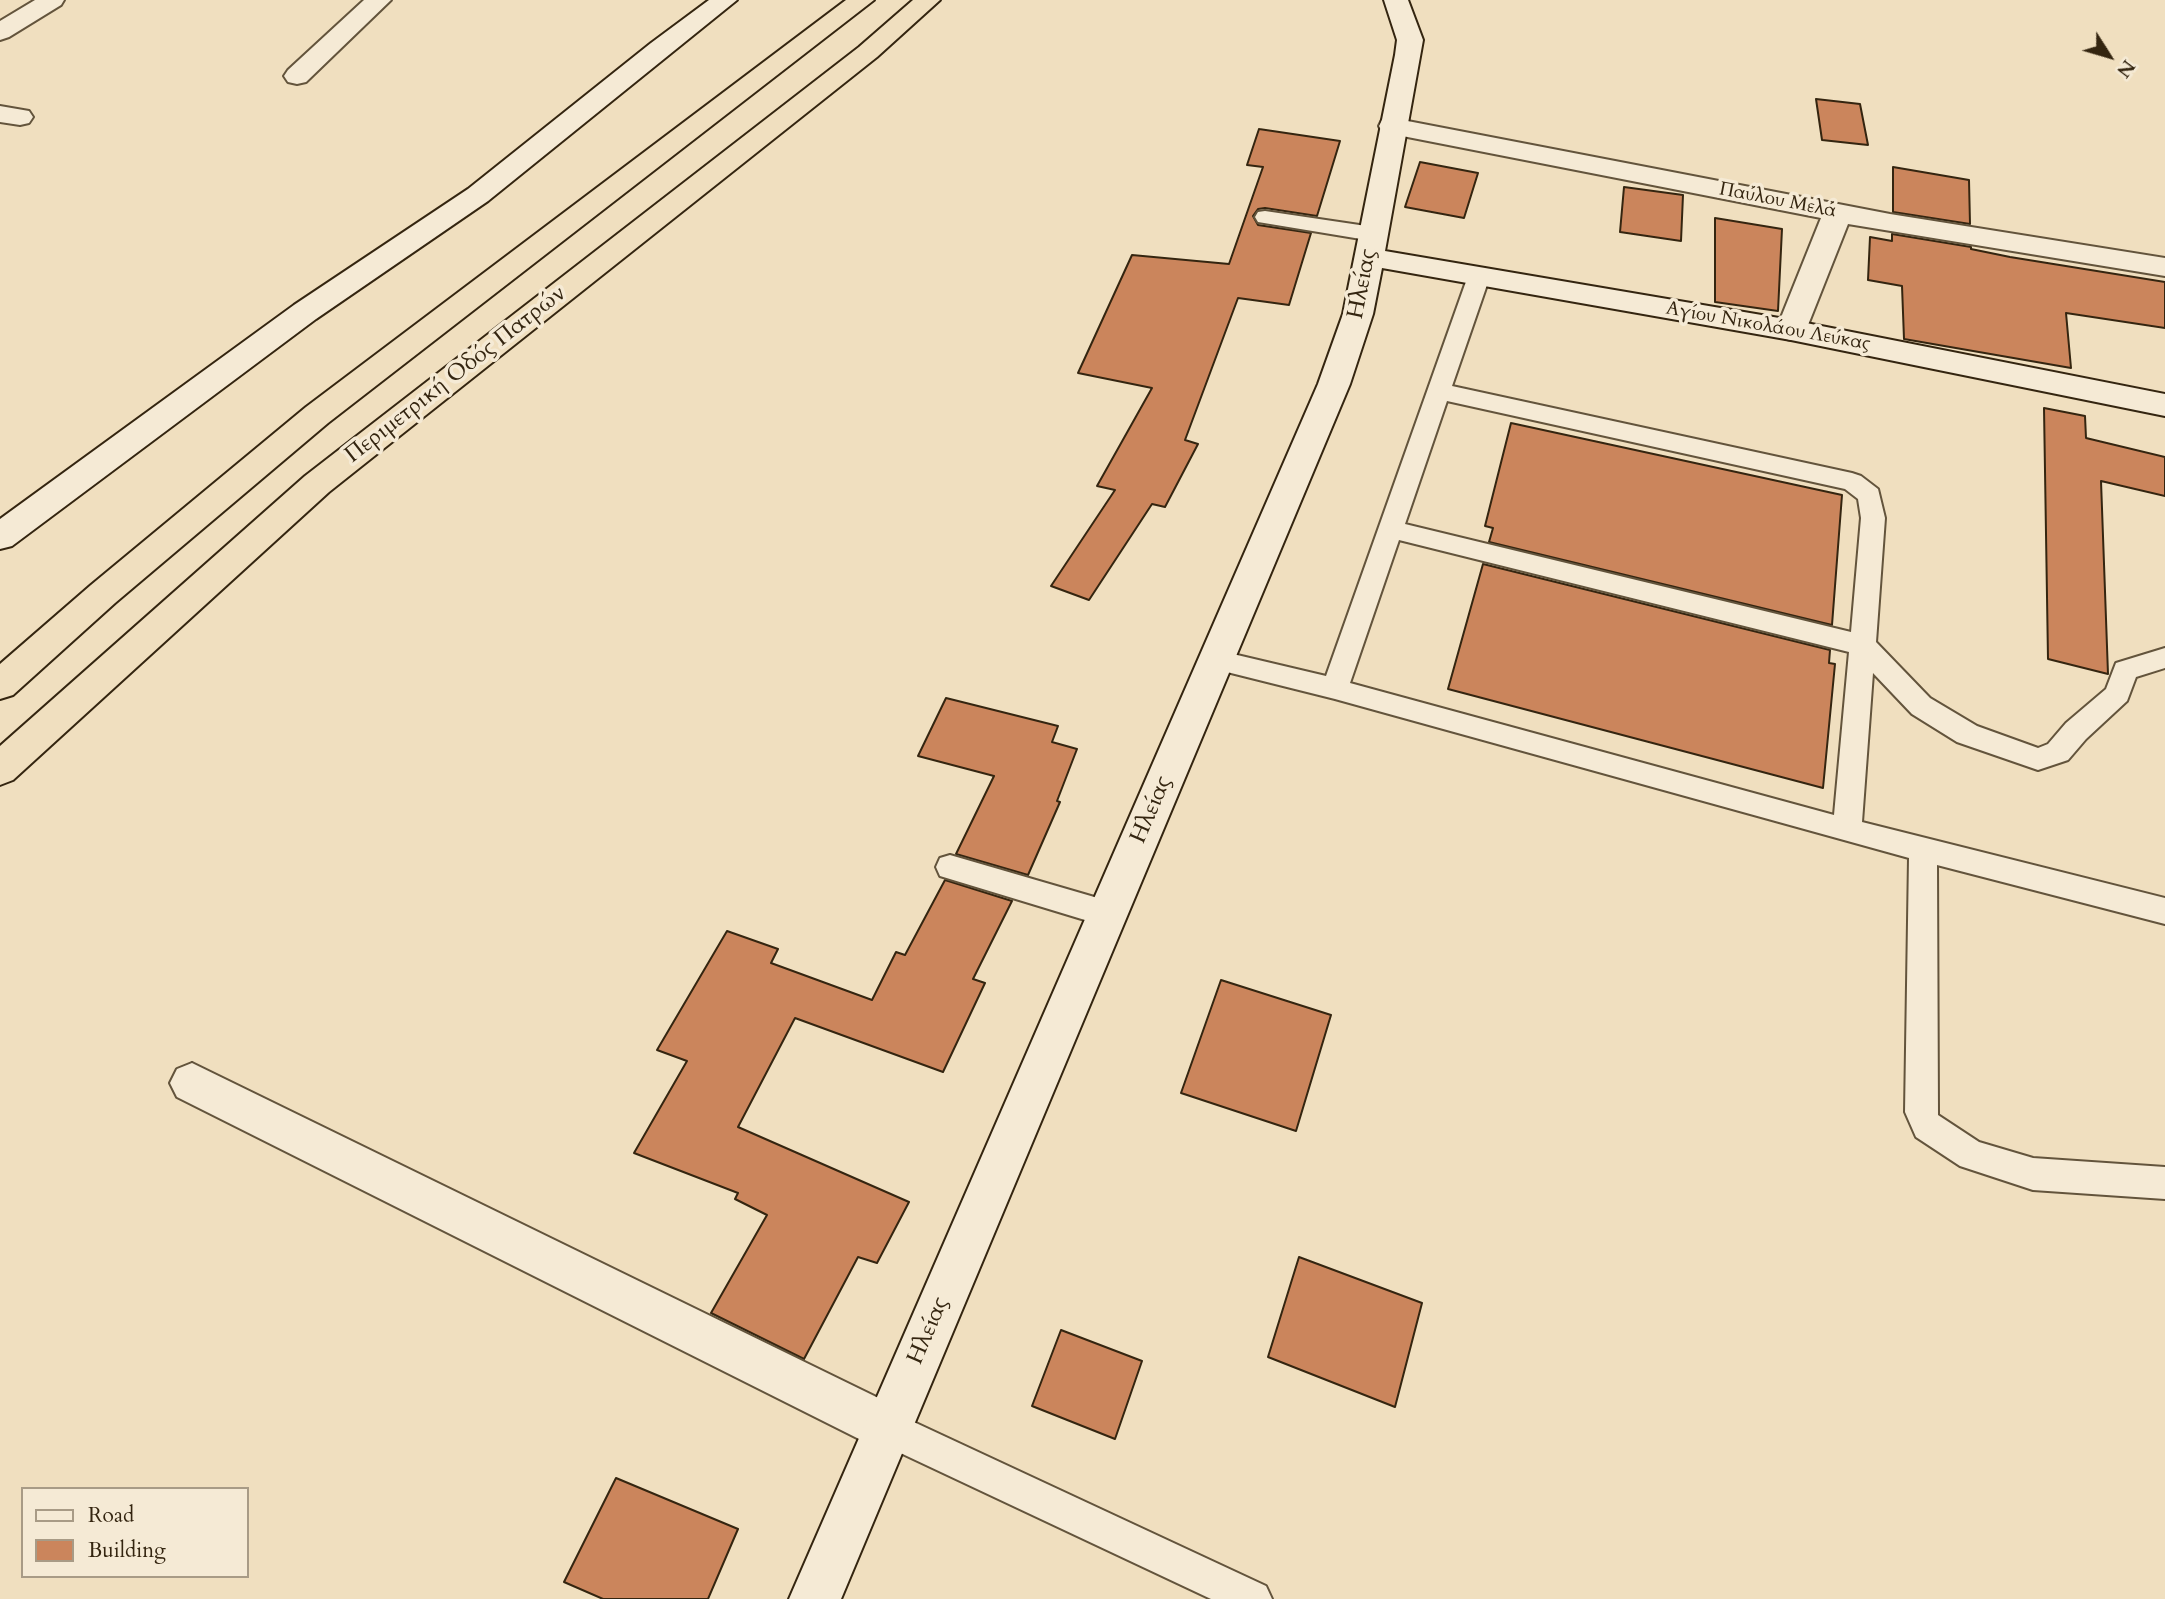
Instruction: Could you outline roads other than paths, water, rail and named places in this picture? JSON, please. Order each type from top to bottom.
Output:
[{"type":"highway","points":[[0,685],[103,594],[317,415],[862,0]]},
{"type":"highway","name":"Περιμετρική Οδός Πατρών","points":[[0,769],[317,484],[868,52],[928,0]]},
{"type":"street","points":[[0,32],[52,0]]},
{"type":"street","points":[[298,76],[379,0]]},
{"type":"street","points":[[0,537],[306,312],[478,195],[660,48],[725,0]]},
{"type":"street","name":"Ηλείας","points":[[815,1599],[1335,384],[1353,333],[1410,40],[1396,0]]},
{"type":"street","name":"Παύλου Μελά","points":[[1392,126],[2016,245],[2165,267]]},
{"type":"street","points":[[1791,330],[1838,212]]},
{"type":"street","name":"Αγίου Νικολάου Λεύκας","points":[[1371,245],[1479,276],[1791,330],[2165,405]]},
{"type":"street","points":[[192,1083],[888,1429]]},
{"type":"lane","points":[[1265,217],[1371,245]]},
{"type":"lane","points":[[1335,689],[1479,276]]},
{"type":"lane","points":[[1439,391],[1852,482],[1869,495],[1873,518],[1847,830]]},
{"type":"lane","points":[[1390,529],[1863,645],[1921,706],[1967,734],[2038,759],[2058,752],[2076,731],[2118,694],[2124,670],[2165,658]]},
{"type":"lane","points":[[1216,660],[1335,689],[1847,830],[2165,911]]},
{"type":"lane","points":[[1923,849],[1921,1112],[1927,1125],[1942,1138],[1971,1155],[2034,1174],[2165,1183]]},
{"type":"lane","points":[[950,867],[1108,914]]},
{"type":"lane","points":[[888,1429],[1253,1599]]}]
